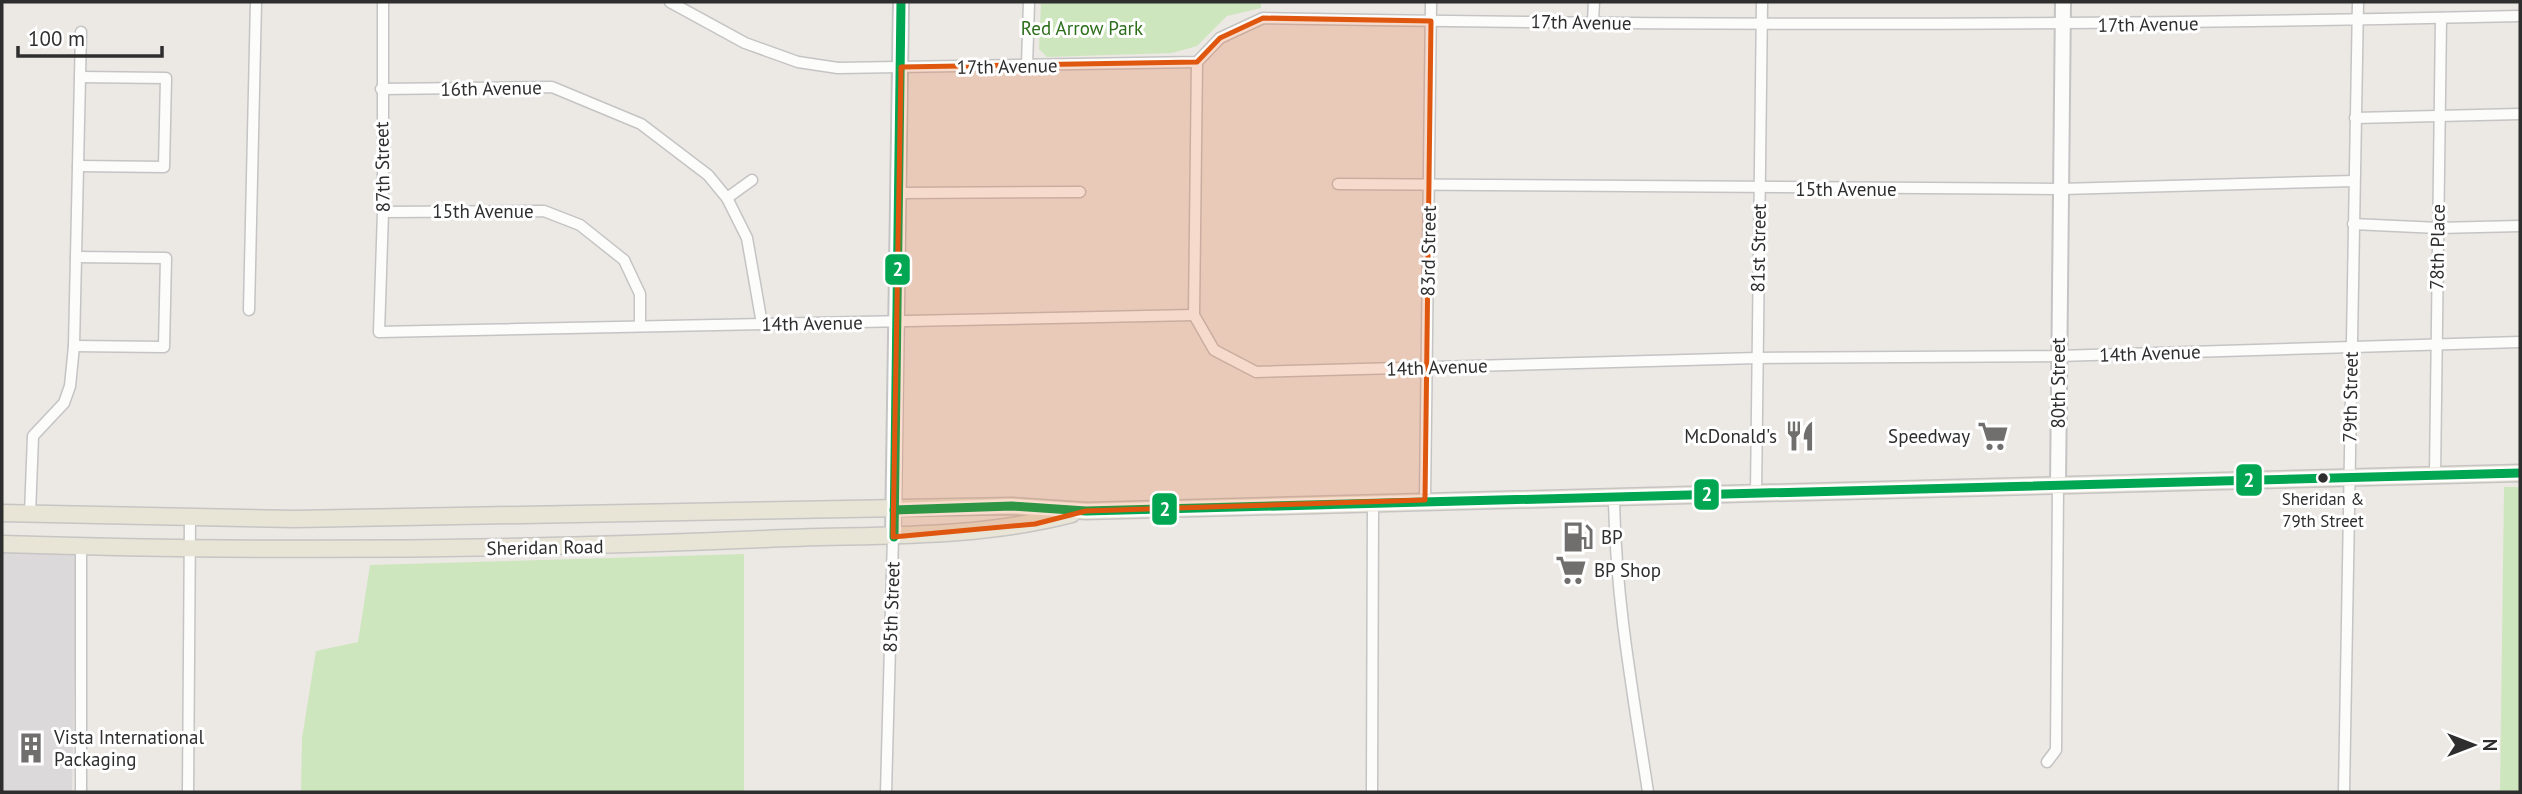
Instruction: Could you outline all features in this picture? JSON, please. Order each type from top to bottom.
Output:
[{"type":"main road","name":"Sheridan Road","points":[[2,513],[295,519],[1012,506],[1086,510],[2520,473]]},
{"type":"main road","name":"Sheridan Road","points":[[2,544],[293,550],[508,548],[893,537],[1035,524],[1086,510]]},
{"type":"street","points":[[249,310],[256,2]]},
{"type":"street","name":"87th Street","points":[[379,332],[383,212],[383,2]]},
{"type":"street","name":"17th Avenue","points":[[670,2],[745,43],[798,62],[838,68],[1197,62],[1220,37],[1263,18],[1593,21],[1761,26],[2063,25],[2520,16]]},
{"type":"street","name":"85th Street","points":[[886,792],[898,321],[901,2]]},
{"type":"street","points":[[1027,66],[1029,2]]},
{"type":"street","name":"83rd Street","points":[[1425,500],[1432,2]]},
{"type":"street","points":[[1593,21],[1594,2]]},
{"type":"street","name":"81st Street","points":[[1756,493],[1762,2]]},
{"type":"street","name":"80th Street","points":[[2047,762],[2056,750],[2063,2]]},
{"type":"street","name":"79th Street","points":[[2344,792],[2358,2]]},
{"type":"street","name":"78th Place","points":[[2435,475],[2441,18]]},
{"type":"street","points":[[30,514],[33,436],[64,403],[74,346],[81,32]]},
{"type":"street","points":[[1194,315],[1197,62]]},
{"type":"street","points":[[78,166],[164,167],[166,78],[80,78]]},
{"type":"street","name":"16th Avenue","points":[[381,89],[552,87],[641,124],[708,175],[727,198],[747,238],[762,324]]},
{"type":"street","points":[[2355,118],[2520,114]]},
{"type":"street","points":[[727,198],[752,180]]},
{"type":"street","name":"15th Avenue","points":[[1338,184],[2061,189],[2354,181]]},
{"type":"street","points":[[900,193],[1080,192]]},
{"type":"street","name":"15th Avenue","points":[[383,212],[544,211],[580,225],[624,260],[640,294],[640,325]]},
{"type":"street","points":[[2353,224],[2438,228],[2520,226]]},
{"type":"street","points":[[74,346],[164,347],[166,258],[76,257]]},
{"type":"street","name":"14th Avenue","points":[[379,332],[1194,315],[1213,350],[1256,372],[1757,358],[2058,356],[2520,342]]},
{"type":"street","points":[[1614,496],[1614,553],[1648,792]]},
{"type":"street","points":[[1372,792],[1373,502]]},
{"type":"street","points":[[188,792],[190,517]]},
{"type":"street","points":[[81,547],[81,792]]},
{"type":"highlighted area","points":[[1263,18],[1431,21],[1425,500],[1086,511],[1035,524],[893,537],[901,67],[1197,62],[1220,38]]},
{"type":"shaded area","points":[[2,551],[78,555],[72,792],[2,792]]},
{"type":"green space","name":"Red Arrow Park","points":[[1041,2],[1261,2],[1261,8],[1227,16],[1197,46],[1172,53],[1047,57],[1039,49]]},
{"type":"green space","points":[[2504,487],[2520,487],[2520,792],[2500,792]]},
{"type":"green space","points":[[744,554],[744,792],[301,792],[302,738],[316,651],[358,642],[370,565]]},
{"type":"transit line","name":"2","points":[[894,537],[901,2]]},
{"type":"transit line","name":"2","points":[[894,510],[1012,506],[1086,511],[2520,473]]},
{"type":"place","name":"McDonald's","points":[[1800,436]]},
{"type":"place","name":"Speedway","points":[[1993,436]]},
{"type":"place","name":"Sheridan & 79th Street","points":[[2323,478]]},
{"type":"place","name":"BP","points":[[1578,537]]},
{"type":"place","name":"BP Shop","points":[[1571,570]]},
{"type":"place","name":"Vista International Packaging","points":[[31,748]]}]
